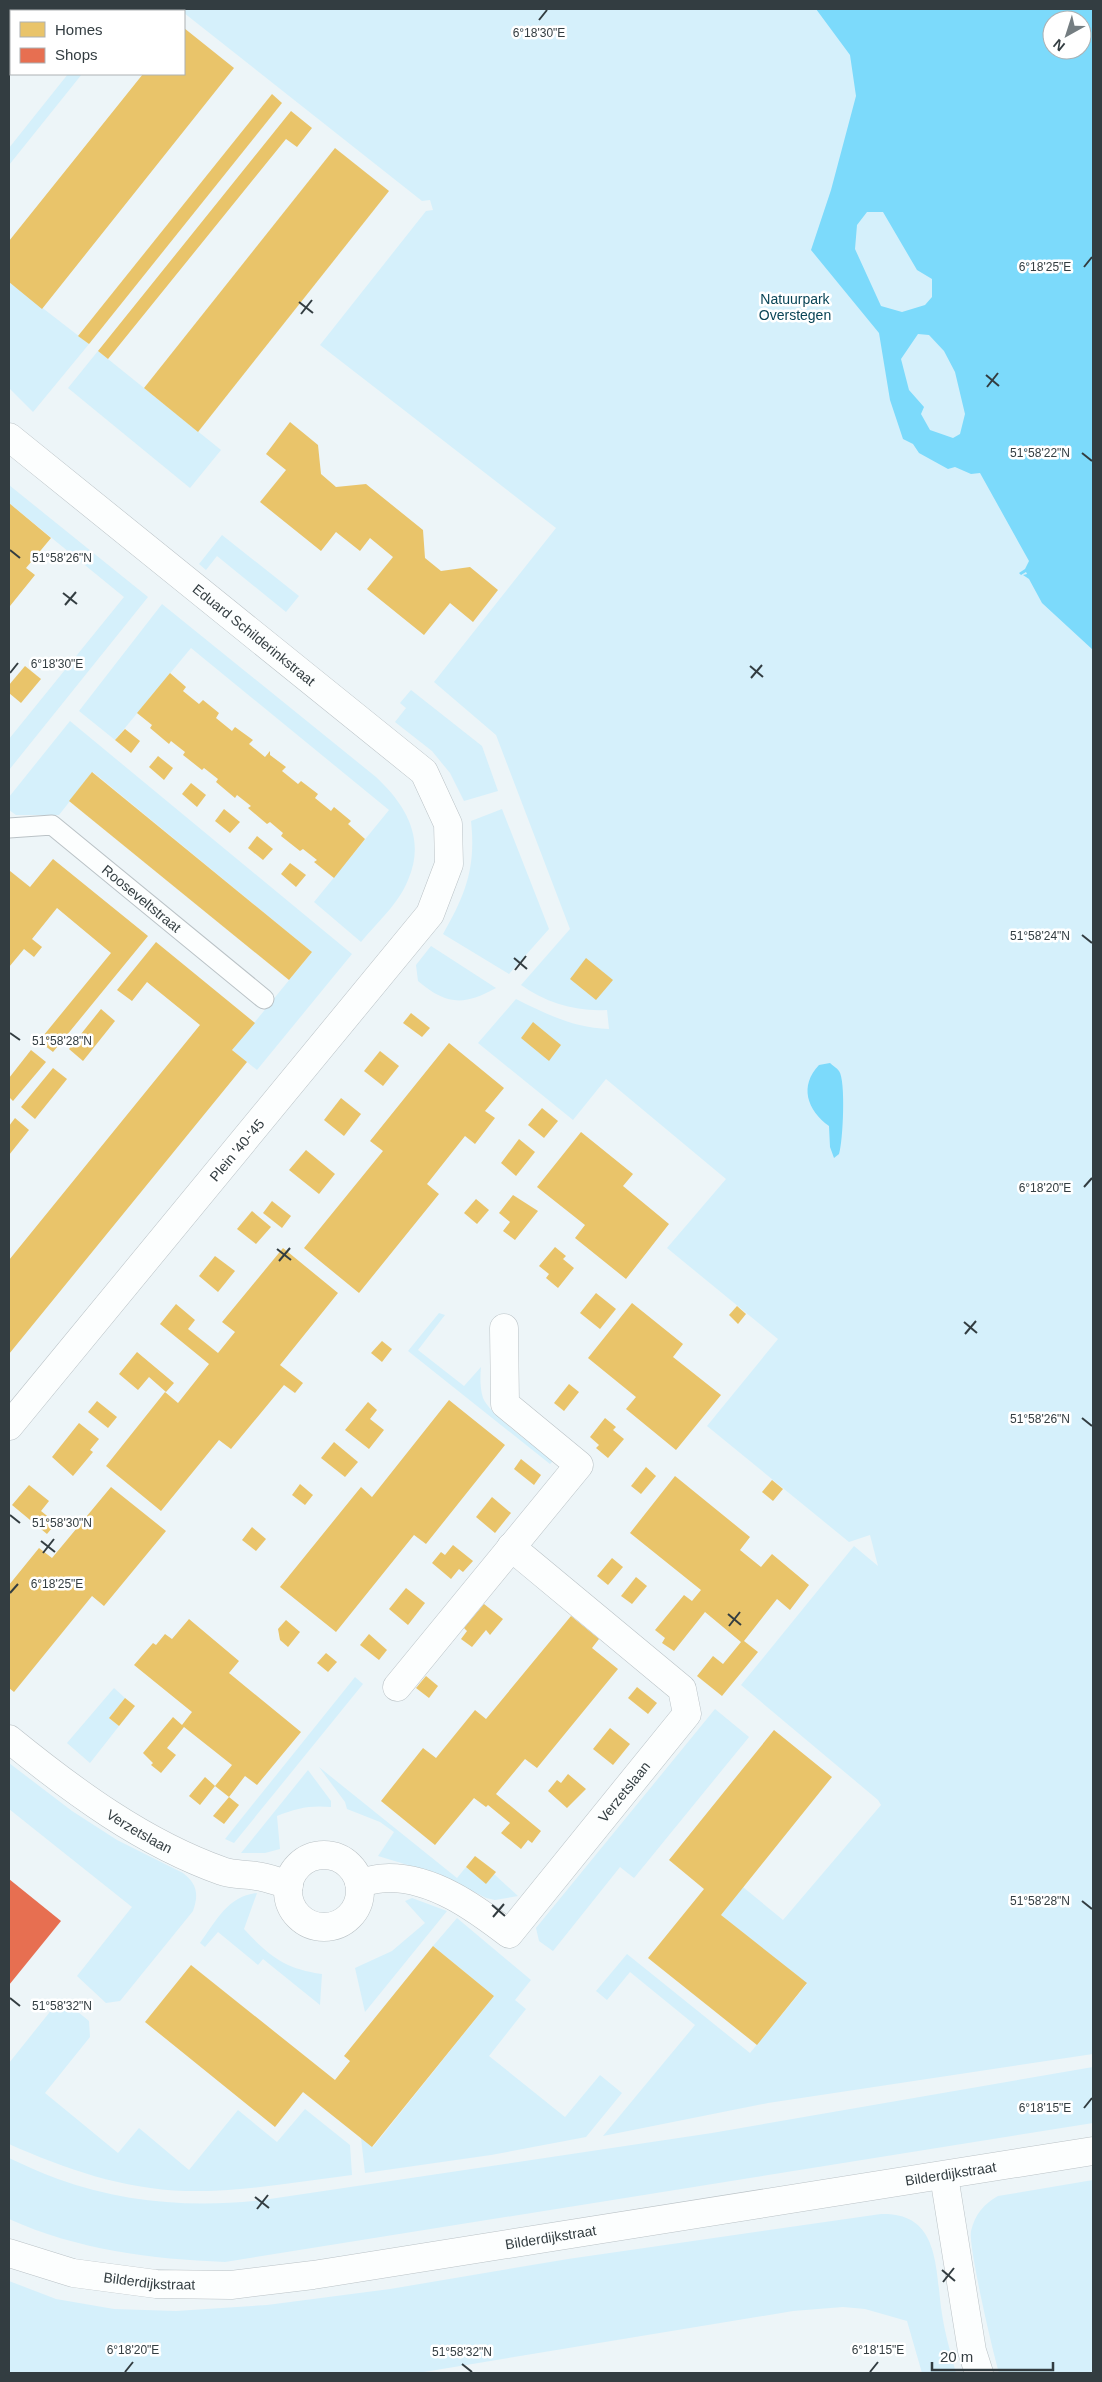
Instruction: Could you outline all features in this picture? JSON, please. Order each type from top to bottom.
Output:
[{"type":"street","name":"Eduard Schilderinkstraat","points":[[9,437],[424,772],[448,824],[449,864]]},
{"type":"street","name":"Plein '40-'45","points":[[9,1426],[430,914],[449,864]]},
{"type":"street","points":[[397,1687],[578,1465],[505,1404],[504,1328]]},
{"type":"street","name":"Verzetslaan","points":[[359,1882],[389,1878],[413,1882],[438,1890],[482,1913],[509,1934],[687,1714],[682,1689],[512,1547]]},
{"type":"street","name":"Verzetslaan","points":[[9,1739],[48,1771],[129,1826],[185,1857],[224,1872],[258,1876],[289,1885]]},
{"type":"street","points":[[317,1855],[330,1855],[340,1859],[350,1866],[359,1882],[359,1898],[355,1909],[348,1918],[339,1924],[328,1927],[311,1924],[296,1914],[290,1904],[289,1885],[295,1868],[305,1860],[317,1855]]},
{"type":"street","name":"Bilderdijkstraat","points":[[9,2253],[72,2273],[156,2284],[231,2285],[313,2275],[1093,2151]]},
{"type":"street","points":[[944,2176],[972,2351],[979,2373]]},
{"type":"lane","name":"Rooseveltstraat","points":[[9,828],[52,826],[264,999]]},
{"type":"green space","name":"Natuurpark Overstegen","points":[[179,9],[1093,9],[1093,2054],[768,2103],[603,2136],[695,2025],[630,1972],[607,2000],[596,1991],[627,1954],[750,2053],[807,1984],[721,1915],[743,1887],[783,1920],[881,1805],[878,1800],[741,1685],[854,1546],[878,1566],[870,1535],[849,1542],[707,1426],[778,1339],[667,1248],[726,1179],[606,1079],[573,1120],[478,1043],[516,999],[549,1015],[572,1023],[609,1029],[607,1010],[573,1008],[562,1005],[541,997],[521,985],[570,929],[496,735],[434,682],[556,528],[320,345],[426,211],[433,210],[430,200],[422,201],[185,14],[185,10]]},
{"type":"green space","points":[[67,75],[81,75],[9,165],[9,148]]},
{"type":"green space","points":[[9,282],[89,344],[33,412],[9,388]]},
{"type":"green space","points":[[98,351],[221,450],[190,488],[68,388]]},
{"type":"green space","points":[[9,485],[148,597],[9,770],[9,739],[124,597],[9,503]]},
{"type":"green space","points":[[222,535],[299,596],[286,612],[217,556],[206,570],[199,564]]},
{"type":"green space","points":[[162,604],[376,777],[404,811],[414,837],[413,865],[399,897],[361,942],[314,902],[389,810],[191,648],[115,740],[79,711]]},
{"type":"green space","points":[[411,690],[482,746],[498,791],[464,801],[450,773],[432,751],[395,722],[406,708],[400,703]]},
{"type":"green space","points":[[70,721],[352,954],[257,1070],[232,1050],[312,952],[93,772],[59,815],[16,815],[9,810],[9,797]]},
{"type":"green space","points":[[502,809],[549,929],[509,974],[443,934],[458,906],[468,880],[472,852],[471,821]]},
{"type":"green space","points":[[431,946],[496,988],[485,994],[465,1000],[447,999],[428,989],[418,981],[416,965]]},
{"type":"green space","points":[[439,1313],[445,1315],[418,1350],[464,1386],[481,1367],[481,1390],[487,1405],[525,1440],[553,1461],[550,1464],[408,1351]]},
{"type":"green space","points":[[355,1677],[363,1684],[234,1843],[225,1839]]},
{"type":"green space","points":[[114,1688],[125,1698],[109,1718],[119,1726],[90,1763],[67,1743]]},
{"type":"green space","points":[[715,1709],[749,1737],[634,1878],[620,1867],[553,1951],[539,1941],[536,1928]]},
{"type":"green space","points":[[9,1763],[72,1811],[117,1840],[183,1873],[194,1885],[196,1899],[193,1911],[120,2001],[106,2003],[77,1976],[132,1907],[9,1809]]},
{"type":"green space","points":[[319,1767],[457,1878],[466,1867],[486,1883],[494,1874],[518,1896],[495,1900],[486,1898],[441,1875],[378,1856],[394,1832],[380,1822],[347,1809],[345,1802]]},
{"type":"green space","points":[[308,1770],[331,1801],[331,1807],[317,1806],[304,1808],[277,1816],[280,1849],[265,1853],[241,1853]]},
{"type":"green space","points":[[257,1893],[244,1929],[278,1960],[298,1969],[322,1974],[320,2005],[263,1959],[258,1965],[218,1932],[205,1947],[200,1943],[217,1918],[230,1904],[247,1895]]},
{"type":"green space","points":[[412,1898],[447,1911],[365,2012],[355,1968],[392,1951],[425,1923],[405,1901]]},
{"type":"green space","points":[[457,1918],[531,1980],[515,2000],[526,2009],[489,2056],[565,2117],[600,2075],[622,2093],[586,2137],[491,2155],[365,2173],[361,2138],[373,2147],[494,1996],[433,1946]]},
{"type":"green space","points":[[61,1998],[89,2021],[90,2037],[45,2093],[118,2153],[139,2128],[189,2170],[238,2110],[277,2142],[305,2109],[350,2145],[352,2175],[227,2190],[185,2191],[162,2189],[117,2182],[95,2176],[51,2162],[9,2144],[9,2063]]},
{"type":"green space","points":[[1093,2067],[1093,2123],[225,2262],[197,2261],[115,2251],[61,2238],[9,2219],[9,2158],[58,2179],[108,2194],[159,2202],[211,2203],[263,2200],[712,2133]]},
{"type":"green space","points":[[1093,2180],[1093,2373],[999,2373],[973,2257],[971,2231],[975,2219],[988,2202],[998,2196]]},
{"type":"green space","points":[[881,2214],[901,2216],[915,2223],[925,2233],[935,2262],[943,2321],[956,2373],[922,2373],[907,2321],[865,2309],[843,2307],[793,2311],[418,2373],[9,2373],[9,2281],[56,2299],[114,2309],[176,2311],[267,2305],[390,2289],[568,2259]]},
{"type":"water","points":[[816,9],[1093,9],[1093,650],[1042,603],[1029,579],[1023,575],[1027,574],[1026,572],[1021,575],[1019,573],[1025,569],[1029,561],[980,473],[971,474],[955,467],[948,469],[919,453],[913,444],[903,439],[890,400],[879,333],[811,250],[831,190],[856,96],[850,55]],"holes":[[[867,212],[883,212],[917,270],[932,279],[932,297],[925,305],[902,312],[881,306],[855,249],[857,225]],[[918,334],[929,335],[944,351],[955,372],[965,414],[960,434],[953,438],[930,430],[921,414],[924,407],[909,390],[901,359]]]},
{"type":"water","points":[[830,1063],[838,1070],[843,1086],[843,1125],[839,1154],[834,1158],[830,1147],[829,1126],[815,1113],[808,1097],[809,1081],[813,1073],[819,1065]]},
{"type":"building: Homes","points":[[185,29],[234,68],[42,309],[9,282],[9,241],[142,75],[185,75]]},
{"type":"building: Homes","points":[[272,94],[282,103],[89,344],[78,336]]},
{"type":"building: Homes","points":[[291,111],[312,128],[297,147],[286,139],[108,359],[98,351]]},
{"type":"building: Homes","points":[[335,148],[389,191],[198,432],[144,388]]},
{"type":"building: Homes","points":[[290,422],[318,445],[321,474],[336,487],[366,484],[423,530],[425,558],[441,571],[470,567],[498,590],[473,622],[450,603],[424,635],[367,589],[393,557],[370,538],[360,551],[336,532],[321,551],[260,502],[286,470],[266,454]]},
{"type":"building: Homes","points":[[9,503],[51,538],[26,568],[35,575],[10,606]]},
{"type":"building: Homes","points":[[25,666],[41,679],[21,703],[9,693],[9,685]]},
{"type":"building: Homes","points":[[170,673],[186,687],[183,691],[199,704],[203,700],[219,713],[216,718],[232,731],[235,727],[253,740],[249,744],[265,757],[270,751],[270,755],[286,767],[282,771],[298,784],[301,781],[318,794],[315,798],[331,811],[334,807],[351,821],[348,824],[365,839],[334,878],[314,862],[317,860],[303,849],[300,851],[281,836],[283,833],[270,822],[267,824],[248,808],[251,806],[237,795],[235,798],[216,782],[218,779],[204,768],[202,770],[183,755],[185,752],[171,741],[169,744],[150,728],[152,725],[137,713]]},
{"type":"building: Homes","points":[[125,729],[140,741],[131,753],[115,740]]},
{"type":"building: Homes","points":[[158,756],[173,768],[164,780],[149,767]]},
{"type":"building: Homes","points":[[92,772],[312,952],[289,980],[69,801]]},
{"type":"building: Homes","points":[[191,783],[206,795],[197,807],[182,794]]},
{"type":"building: Homes","points":[[224,809],[240,822],[230,833],[215,821]]},
{"type":"building: Homes","points":[[257,836],[273,849],[263,860],[248,848]]},
{"type":"building: Homes","points":[[53,859],[148,936],[53,1052],[39,1041],[111,953],[57,908],[32,939],[42,947],[34,957],[24,949],[9,967],[9,873],[10,871],[30,887]]},
{"type":"building: Homes","points":[[290,863],[306,875],[296,887],[281,874]]},
{"type":"building: Homes","points":[[156,942],[255,1023],[232,1050],[247,1062],[9,1354],[9,1260],[200,1025],[147,982],[132,1001],[117,990]]},
{"type":"building: Homes","points":[[586,958],[613,980],[596,1000],[570,979]]},
{"type":"building: Homes","points":[[101,1009],[115,1021],[83,1061],[69,1049]]},
{"type":"building: Homes","points":[[411,1013],[430,1028],[422,1037],[403,1023]]},
{"type":"building: Homes","points":[[533,1022],[561,1045],[549,1061],[521,1038]]},
{"type":"building: Homes","points":[[449,1043],[504,1088],[485,1111],[495,1118],[475,1144],[465,1136],[427,1184],[439,1194],[359,1293],[304,1248],[383,1151],[370,1141]]},
{"type":"building: Homes","points":[[31,1050],[46,1062],[13,1101],[9,1097],[9,1078]]},
{"type":"building: Homes","points":[[380,1051],[399,1066],[383,1086],[364,1071]]},
{"type":"building: Homes","points":[[53,1068],[67,1079],[35,1119],[21,1107]]},
{"type":"building: Homes","points":[[341,1098],[361,1114],[344,1136],[324,1120]]},
{"type":"building: Homes","points":[[542,1108],[558,1121],[544,1138],[528,1125]]},
{"type":"building: Homes","points":[[15,1118],[29,1130],[9,1155],[9,1126]]},
{"type":"building: Homes","points":[[581,1132],[633,1174],[623,1186],[669,1224],[626,1279],[575,1238],[585,1225],[537,1187]]},
{"type":"building: Homes","points":[[519,1139],[535,1152],[516,1176],[501,1163]]},
{"type":"building: Homes","points":[[306,1150],[335,1174],[319,1194],[289,1170]]},
{"type":"building: Homes","points":[[513,1195],[538,1211],[515,1240],[503,1231],[510,1222],[499,1213]]},
{"type":"building: Homes","points":[[476,1199],[489,1210],[477,1224],[464,1213]]},
{"type":"building: Homes","points":[[272,1201],[291,1216],[282,1228],[263,1213]]},
{"type":"building: Homes","points":[[252,1211],[271,1227],[256,1244],[237,1229]]},
{"type":"building: Homes","points":[[555,1247],[566,1256],[563,1259],[574,1268],[558,1288],[546,1278],[549,1274],[539,1266]]},
{"type":"building: Homes","points":[[283,1248],[338,1293],[280,1365],[303,1383],[295,1393],[284,1385],[231,1449],[219,1440],[161,1511],[106,1466],[165,1392],[178,1403],[209,1364],[160,1324],[176,1304],[195,1320],[188,1329],[218,1353],[235,1332],[222,1322]]},
{"type":"building: Homes","points":[[215,1256],[235,1271],[218,1292],[199,1276]]},
{"type":"building: Homes","points":[[596,1293],[616,1309],[600,1329],[580,1313]]},
{"type":"building: Homes","points":[[632,1303],[683,1344],[673,1357],[721,1395],[676,1450],[626,1409],[636,1397],[588,1358]]},
{"type":"building: Homes","points":[[737,1306],[746,1314],[738,1324],[729,1315]]},
{"type":"building: Homes","points":[[382,1341],[392,1349],[382,1362],[371,1353]]},
{"type":"building: Homes","points":[[137,1352],[174,1383],[166,1392],[149,1377],[138,1390],[119,1374]]},
{"type":"building: Homes","points":[[569,1384],[579,1392],[564,1411],[554,1403]]},
{"type":"building: Homes","points":[[449,1400],[505,1445],[426,1544],[414,1535],[336,1632],[280,1587],[361,1487],[372,1497]]},
{"type":"building: Homes","points":[[97,1401],[117,1417],[108,1428],[88,1412]]},
{"type":"building: Homes","points":[[368,1402],[377,1410],[370,1419],[384,1430],[369,1449],[345,1430]]},
{"type":"building: Homes","points":[[605,1418],[616,1427],[613,1430],[624,1439],[608,1458],[596,1448],[599,1445],[590,1437]]},
{"type":"building: Homes","points":[[79,1423],[99,1439],[90,1450],[93,1452],[73,1476],[52,1457]]},
{"type":"building: Homes","points":[[334,1442],[358,1462],[345,1477],[321,1458]]},
{"type":"building: Homes","points":[[521,1459],[541,1475],[534,1485],[514,1469]]},
{"type":"building: Homes","points":[[646,1467],[656,1476],[641,1494],[631,1486]]},
{"type":"building: Homes","points":[[675,1476],[750,1537],[740,1550],[761,1567],[772,1554],[809,1585],[790,1610],[777,1599],[744,1641],[758,1652],[722,1696],[697,1676],[713,1656],[723,1664],[741,1642],[705,1612],[674,1651],[662,1643],[665,1638],[655,1630],[684,1595],[692,1601],[701,1590],[630,1533]]},
{"type":"building: Homes","points":[[772,1480],[783,1489],[773,1501],[762,1492]]},
{"type":"building: Homes","points":[[300,1484],[313,1495],[305,1505],[292,1495]]},
{"type":"building: Homes","points":[[29,1485],[49,1501],[41,1511],[56,1523],[47,1534],[12,1505]]},
{"type":"building: Homes","points":[[111,1487],[166,1531],[104,1606],[92,1596],[14,1692],[9,1688],[9,1585],[39,1548],[52,1558]]},
{"type":"building: Homes","points":[[492,1497],[511,1513],[495,1533],[476,1517]]},
{"type":"building: Homes","points":[[252,1527],[266,1539],[256,1551],[242,1540]]},
{"type":"building: Homes","points":[[453,1545],[473,1561],[463,1572],[459,1569],[451,1579],[432,1563],[441,1552],[445,1555]]},
{"type":"building: Homes","points":[[612,1558],[623,1567],[608,1585],[597,1576]]},
{"type":"building: Homes","points":[[636,1577],[647,1586],[632,1604],[621,1596]]},
{"type":"building: Homes","points":[[406,1588],[425,1603],[408,1625],[389,1609]]},
{"type":"building: Homes","points":[[484,1604],[503,1619],[490,1635],[486,1630],[472,1647],[461,1639],[467,1631],[464,1628]]},
{"type":"building: Homes","points":[[571,1616],[599,1639],[592,1648],[618,1669],[537,1768],[525,1759],[496,1794],[541,1831],[532,1843],[528,1840],[521,1849],[501,1833],[510,1823],[488,1805],[486,1807],[474,1798],[435,1845],[381,1801],[423,1748],[436,1758],[475,1710],[486,1719]]},
{"type":"building: Homes","points":[[189,1619],[239,1661],[229,1673],[301,1732],[257,1785],[245,1776],[229,1797],[215,1786],[232,1765],[184,1727],[167,1748],[176,1755],[161,1773],[151,1765],[153,1763],[143,1753],[173,1717],[182,1725],[192,1712],[134,1665],[153,1643],[156,1645],[165,1634],[172,1639]]},
{"type":"building: Homes","points":[[286,1620],[300,1632],[288,1647],[280,1640],[278,1629]]},
{"type":"building: Homes","points":[[369,1634],[387,1650],[379,1660],[360,1645]]},
{"type":"building: Homes","points":[[326,1653],[337,1662],[328,1672],[317,1663]]},
{"type":"building: Homes","points":[[426,1676],[438,1686],[429,1698],[416,1688]]},
{"type":"building: Homes","points":[[637,1687],[657,1703],[648,1714],[628,1698]]},
{"type":"building: Homes","points":[[125,1698],[135,1706],[119,1726],[109,1718]]},
{"type":"building: Homes","points":[[610,1728],[630,1744],[613,1765],[593,1749]]},
{"type":"building: Homes","points":[[774,1730],[832,1777],[721,1915],[807,1983],[757,2045],[648,1958],[704,1889],[669,1860]]},
{"type":"building: Homes","points":[[568,1774],[586,1789],[567,1808],[548,1791],[557,1780],[561,1783]]},
{"type":"building: Homes","points":[[205,1777],[215,1786],[200,1805],[189,1796]]},
{"type":"building: Homes","points":[[229,1797],[239,1805],[224,1824],[213,1816]]},
{"type":"building: Homes","points":[[475,1856],[496,1872],[486,1884],[466,1867]]},
{"type":"building: Homes","points":[[433,1946],[494,1996],[372,2147],[303,2092],[275,2127],[145,2022],[191,1965],[335,2080],[350,2061],[344,2056]]},
{"type":"building: Shops","points":[[9,1879],[61,1921],[9,1985]]}]
